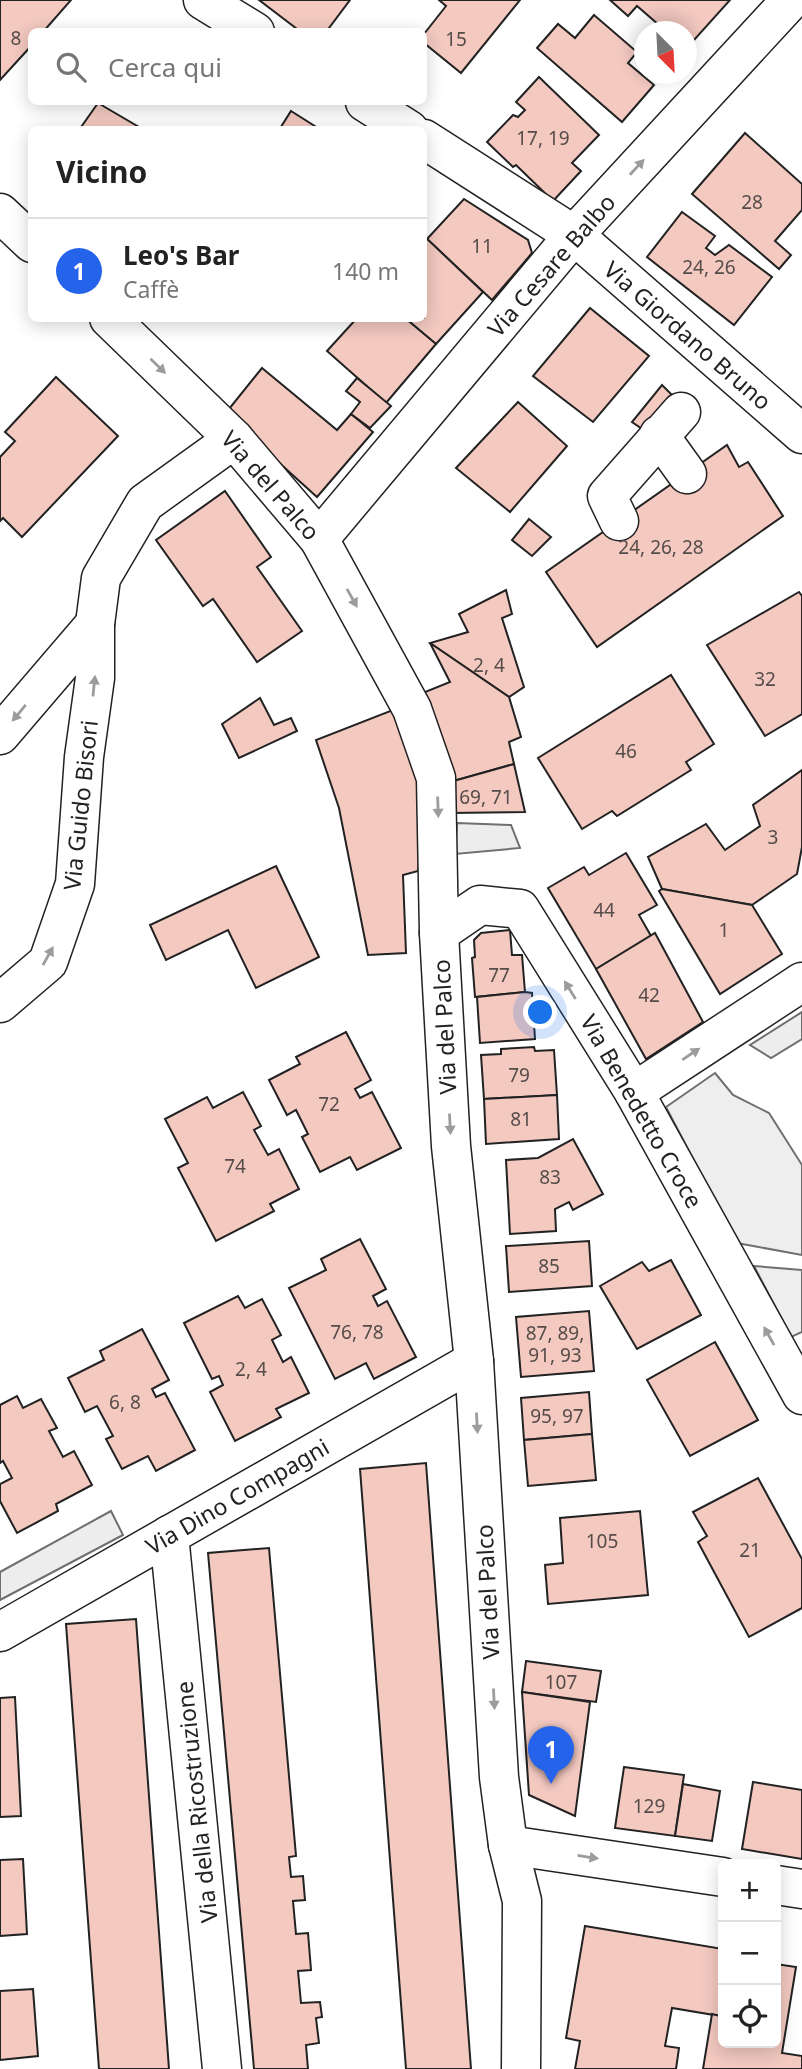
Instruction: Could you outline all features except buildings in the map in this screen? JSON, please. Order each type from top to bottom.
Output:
[{"type":"street","points":[[203,0],[248,28]]},
{"type":"street","name":"Via Cesare Balbo","points":[[320,539],[574,235],[791,0]]},
{"type":"street","points":[[370,105],[402,126]]},
{"type":"street","name":"Via Giordano Bruno","points":[[427,141],[574,235],[802,435]]},
{"type":"street","points":[[0,213],[28,239]]},
{"type":"street","name":"Via del Palco","points":[[113,322],[234,439],[320,539],[412,709],[436,778],[439,933],[451,1146],[474,1361],[499,1777],[508,1845],[522,1901],[521,2069]]},
{"type":"street","points":[[619,521],[607,496],[670,423],[687,474]]},
{"type":"street","name":"Via Guido Bisori","points":[[0,1003],[48,962],[75,884],[84,757],[95,678],[95,624],[102,578],[145,503],[234,439]]},
{"type":"street","points":[[0,735],[95,624]]},
{"type":"street","name":"Via Benedetto Croce","points":[[439,933],[480,905],[520,909],[634,1092],[802,1395]]},
{"type":"street","points":[[634,1092],[802,982]]},
{"type":"street","name":"Via Dino Compagni","points":[[0,1632],[474,1361]]},
{"type":"street","name":"Via della Ricostruzione","points":[[169,1535],[222,2069]]},
{"type":"street","points":[[508,1845],[718,1876]]},
{"type":"street","points":[[781,1886],[802,1889]]},
{"type":"shaded area","points":[[457,823],[511,825],[520,848],[455,854]]},
{"type":"shaded area","points":[[802,1012],[802,1039],[771,1058],[750,1045]]},
{"type":"shaded area","points":[[715,1073],[733,1095],[769,1113],[802,1165],[802,1255],[737,1243],[666,1107]]},
{"type":"shaded area","points":[[754,1266],[802,1270],[802,1332],[791,1337]]},
{"type":"shaded area","points":[[111,1511],[123,1535],[0,1600],[0,1572]]},
{"type":"place","name":"Leo's Bar","points":[[551,1784]]}]
